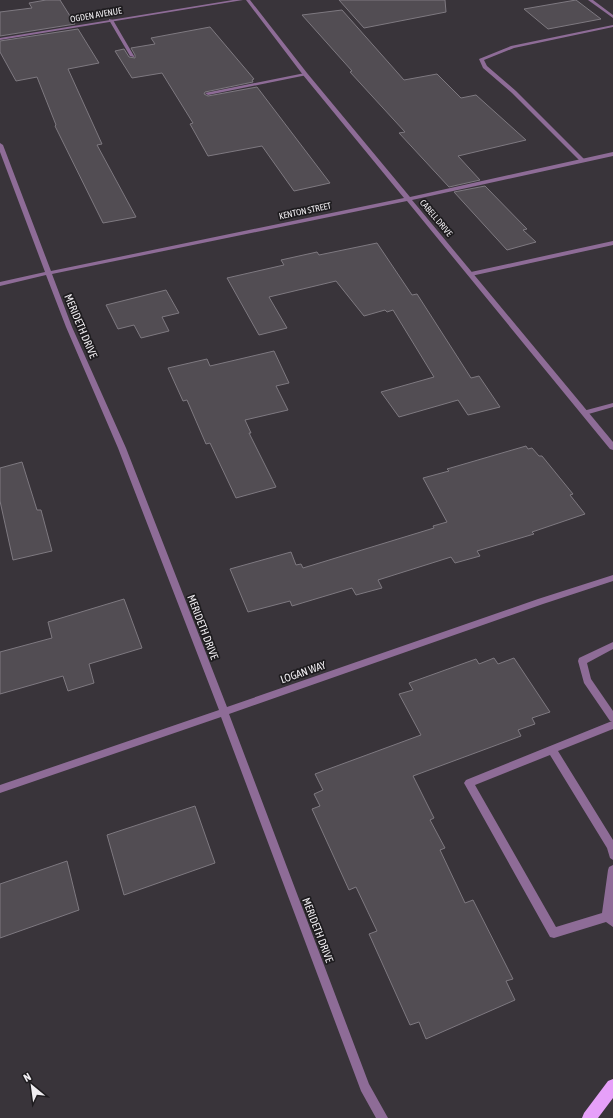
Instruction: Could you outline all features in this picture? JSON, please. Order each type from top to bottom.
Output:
[{"type":"main road","points":[[589,1118],[613,1086]]},
{"type":"street","name":"OGDEN AVENUE","points":[[0,39],[241,0]]},
{"type":"street","name":"CABELL DRIVE","points":[[248,0],[305,74],[613,447]]},
{"type":"street","points":[[590,0],[613,17]]},
{"type":"street","points":[[111,20],[132,56]]},
{"type":"street","points":[[583,161],[514,92],[485,67],[481,59],[513,47],[613,26]]},
{"type":"street","points":[[208,93],[305,74]]},
{"type":"street","name":"MERIDETH DRIVE","points":[[0,145],[69,327],[122,448],[224,712],[365,1087],[382,1118]]},
{"type":"street","name":"KENTON STREET","points":[[0,284],[409,199],[613,154]]},
{"type":"street","points":[[471,274],[613,243]]},
{"type":"street","points":[[585,413],[613,405]]},
{"type":"street","name":"LOGAN WAY","points":[[0,789],[542,601],[613,578]]},
{"type":"street","points":[[613,645],[582,661],[586,680],[613,718]]},
{"type":"street","points":[[613,725],[469,783],[554,933],[610,920],[613,870]]},
{"type":"street","points":[[552,750],[612,847],[613,855]]},
{"type":"building","points":[[46,0],[60,0],[75,24],[0,36],[0,12],[32,8],[29,3]]},
{"type":"building","points":[[339,0],[445,0],[446,12],[364,28]]},
{"type":"building","points":[[576,0],[601,19],[548,29],[524,9]]},
{"type":"building","points":[[342,10],[404,80],[437,74],[461,98],[476,95],[526,140],[458,156],[480,180],[449,187],[399,133],[405,132],[350,72],[352,71],[302,15]]},
{"type":"building","points":[[210,27],[254,79],[252,80],[253,82],[205,92],[204,94],[208,96],[257,87],[330,183],[294,191],[262,146],[208,156],[190,124],[193,123],[162,73],[132,78],[115,51],[124,49],[129,57],[135,58],[131,48],[155,44],[151,38]]},
{"type":"building","points":[[78,29],[99,63],[68,69],[102,144],[97,145],[136,217],[103,223],[55,126],[56,125],[37,77],[16,81],[0,52],[0,41]]},
{"type":"building","points":[[485,186],[527,229],[523,230],[536,242],[507,250],[454,192]]},
{"type":"building","points":[[377,243],[412,295],[417,294],[471,378],[479,376],[500,407],[468,415],[458,400],[399,417],[381,392],[434,377],[393,310],[387,312],[385,310],[364,316],[336,281],[269,297],[287,328],[259,335],[227,278],[284,265],[281,260],[317,252],[319,255]]},
{"type":"building","points":[[166,290],[179,313],[162,317],[169,331],[141,338],[134,325],[118,329],[106,305]]},
{"type":"building","points":[[274,351],[289,383],[276,386],[288,410],[245,420],[251,433],[249,433],[276,487],[236,498],[210,443],[206,444],[187,400],[183,401],[168,368],[207,359],[210,366]]},
{"type":"building","points":[[526,446],[528,449],[532,448],[539,456],[542,456],[573,494],[570,495],[585,514],[532,532],[534,534],[477,551],[480,556],[455,563],[451,557],[378,580],[382,588],[356,595],[352,588],[292,606],[290,601],[248,612],[230,569],[291,552],[296,565],[301,564],[303,568],[434,528],[433,526],[447,522],[423,478],[449,471],[447,469]]},
{"type":"building","points":[[22,462],[37,510],[41,510],[52,551],[13,560],[0,501],[0,468]]},
{"type":"building","points":[[124,599],[142,648],[89,664],[94,683],[68,691],[63,676],[0,694],[0,652],[52,638],[48,622]]},
{"type":"building","points":[[494,658],[498,664],[514,658],[550,712],[532,718],[535,724],[518,730],[521,736],[413,776],[434,818],[430,820],[445,848],[440,850],[465,903],[473,900],[513,979],[506,981],[515,1000],[426,1039],[419,1022],[410,1025],[369,934],[377,931],[356,887],[349,890],[312,809],[320,806],[314,794],[323,790],[315,774],[421,735],[399,694],[413,690],[409,683],[476,659],[479,664]]},
{"type":"building","points":[[195,806],[215,863],[124,895],[107,835]]},
{"type":"building","points":[[67,861],[79,910],[0,938],[0,884]]}]
